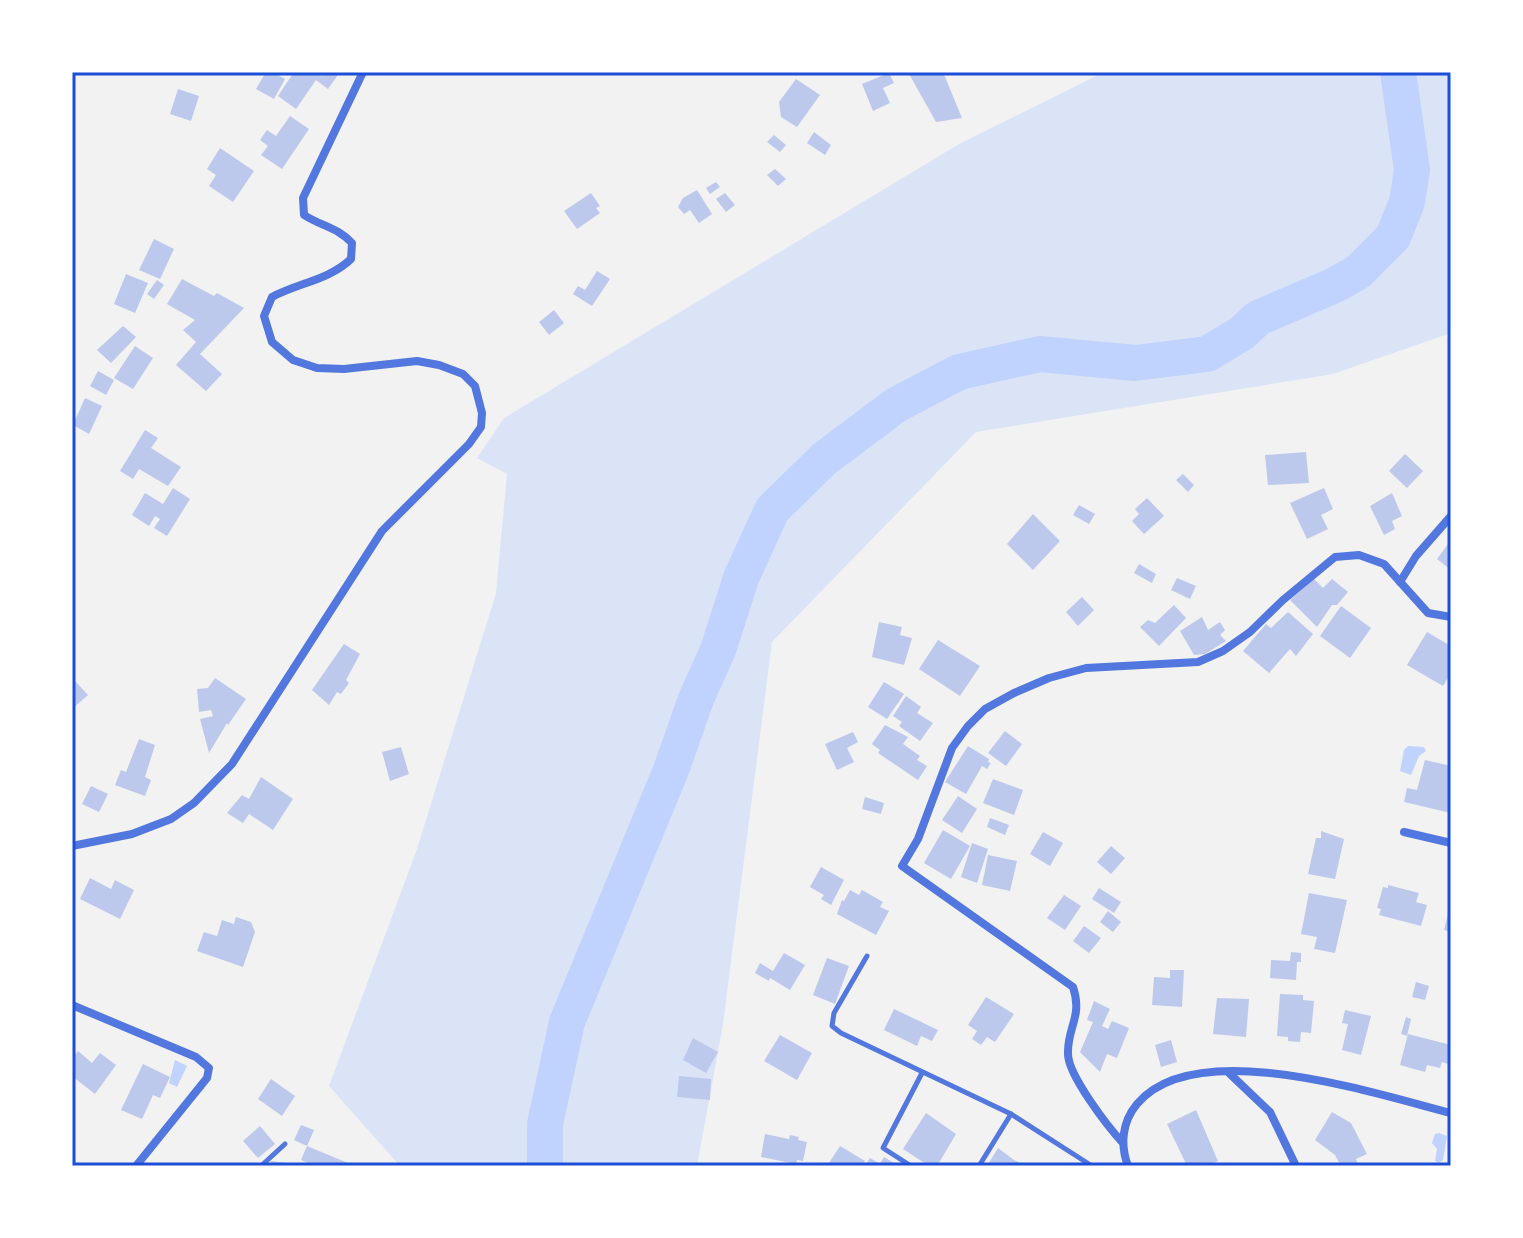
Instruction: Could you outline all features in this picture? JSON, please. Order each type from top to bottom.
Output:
[{"type":"street","points":[[72,846],[132,834],[171,819],[204,793],[232,764],[382,531],[469,444],[481,427],[482,413],[475,386],[463,374],[417,361],[377,367],[317,368],[293,360],[272,342],[264,316],[272,297],[294,285],[337,272],[351,259],[352,243],[343,232],[316,223],[304,215],[303,198],[363,72]]},
{"type":"street","points":[[1400,582],[1416,556],[1451,516]]},
{"type":"street","points":[[1123,1143],[1105,1124],[1070,1065],[1068,1052],[1079,1003],[1073,987],[902,866],[918,839],[952,748],[985,709],[1049,678],[1086,668],[1198,662],[1223,651],[1250,632],[1335,557],[1359,555],[1384,564],[1428,613],[1451,617]]},
{"type":"street","points":[[1404,832],[1451,843]]},
{"type":"street","points":[[72,1005],[196,1057],[209,1068],[207,1078],[136,1166]]},
{"type":"street","points":[[1128,1166],[1122,1151],[1126,1117],[1147,1092],[1173,1078],[1199,1072],[1281,1073],[1312,1077],[1451,1113]]},
{"type":"street","points":[[1228,1072],[1270,1112],[1296,1166]]},
{"type":"lane","points":[[867,956],[834,1013],[832,1026],[922,1073],[1011,1114],[1092,1166]]},
{"type":"lane","points":[[911,1166],[883,1148],[922,1073]]},
{"type":"lane","points":[[979,1166],[1011,1114]]},
{"type":"lane","points":[[261,1166],[285,1144]]},
{"type":"shaded area","points":[[1104,72],[1451,72],[1451,333],[1333,374],[976,432],[772,642],[723,1024],[697,1166],[400,1166],[329,1086],[417,849],[496,593],[507,474],[477,458],[504,418],[959,144]]},
{"type":"water","points":[[1408,746],[1424,747],[1426,751],[1419,756],[1411,775],[1400,771],[1404,750]]},
{"type":"water","points":[[175,1060],[187,1066],[177,1087],[169,1083]]},
{"type":"water","points":[[1435,1134],[1447,1136],[1443,1160],[1439,1163],[1435,1161],[1437,1149],[1432,1143]]},
{"type":"building","points":[[266,72],[273,72],[285,79],[274,99],[256,89]]},
{"type":"building","points":[[294,72],[316,72],[322,76],[324,72],[340,72],[328,89],[316,80],[296,109],[278,96]]},
{"type":"building","points":[[908,72],[943,72],[962,118],[936,122]]},
{"type":"building","points":[[889,73],[894,83],[883,88],[890,103],[873,111],[862,84]]},
{"type":"building","points":[[796,79],[820,95],[797,127],[781,117],[779,102]]},
{"type":"building","points":[[178,89],[199,96],[191,121],[170,114]]},
{"type":"building","points":[[290,116],[309,129],[282,169],[261,155],[268,146],[260,140],[267,130],[276,136]]},
{"type":"building","points":[[814,132],[831,145],[825,155],[807,143]]},
{"type":"building","points":[[774,135],[786,145],[780,152],[767,142]]},
{"type":"building","points":[[220,148],[254,171],[233,202],[209,186],[216,175],[207,169]]},
{"type":"building","points":[[775,169],[786,179],[778,186],[767,175]]},
{"type":"building","points":[[716,182],[720,187],[710,194],[706,188]]},
{"type":"building","points":[[697,190],[712,214],[699,223],[690,210],[684,214],[678,207],[683,198]]},
{"type":"building","points":[[591,193],[600,206],[596,208],[600,213],[577,229],[564,211]]},
{"type":"building","points":[[725,193],[735,205],[726,212],[716,199]]},
{"type":"building","points":[[154,239],[174,249],[160,279],[139,270]]},
{"type":"building","points":[[597,271],[610,279],[592,306],[573,294],[578,286],[585,290]]},
{"type":"building","points":[[126,274],[148,283],[135,313],[114,304]]},
{"type":"building","points":[[182,279],[244,308],[200,354],[222,374],[206,391],[176,365],[196,342],[183,330],[195,320],[167,304]]},
{"type":"building","points":[[157,280],[164,285],[154,299],[147,294]]},
{"type":"building","points":[[554,310],[564,323],[549,335],[539,322]]},
{"type":"building","points":[[123,326],[136,337],[111,363],[97,350]]},
{"type":"building","points":[[135,346],[153,358],[133,389],[114,378]]},
{"type":"building","points":[[98,371],[114,380],[106,395],[90,386]]},
{"type":"building","points":[[85,398],[102,406],[89,434],[73,425]]},
{"type":"building","points":[[145,430],[158,438],[151,448],[181,467],[168,486],[139,469],[133,479],[120,471]]},
{"type":"building","points":[[1306,452],[1309,483],[1268,485],[1265,455]]},
{"type":"building","points":[[1405,454],[1423,471],[1407,488],[1389,471]]},
{"type":"building","points":[[1183,474],[1194,485],[1188,492],[1176,480]]},
{"type":"building","points":[[173,488],[190,499],[167,536],[154,528],[160,519],[155,516],[149,526],[132,515],[145,493],[163,504]]},
{"type":"building","points":[[1324,488],[1333,509],[1321,515],[1328,529],[1307,539],[1290,503]]},
{"type":"building","points":[[1392,493],[1402,516],[1392,521],[1395,529],[1384,535],[1370,506]]},
{"type":"building","points":[[1147,498],[1164,516],[1144,534],[1132,521],[1139,514],[1135,509]]},
{"type":"building","points":[[1079,505],[1095,514],[1089,524],[1073,515]]},
{"type":"building","points":[[1033,514],[1060,541],[1033,570],[1007,544]]},
{"type":"building","points":[[1451,540],[1451,570],[1437,559]]},
{"type":"building","points":[[1139,564],[1156,574],[1152,583],[1134,573]]},
{"type":"building","points":[[1177,578],[1196,586],[1190,599],[1171,590]]},
{"type":"building","points":[[1314,579],[1323,588],[1332,579],[1348,592],[1337,605],[1332,605],[1317,627],[1290,600]]},
{"type":"building","points":[[1082,597],[1094,610],[1078,626],[1066,612]]},
{"type":"building","points":[[1174,605],[1186,618],[1159,646],[1140,627],[1148,620],[1155,623]]},
{"type":"building","points":[[1341,606],[1371,628],[1350,658],[1320,636]]},
{"type":"building","points":[[1288,612],[1313,634],[1296,656],[1290,649],[1269,673],[1243,651],[1266,624],[1271,628]]},
{"type":"building","points":[[1202,617],[1208,630],[1220,622],[1225,630],[1220,635],[1226,641],[1205,654],[1194,655],[1180,631]]},
{"type":"building","points":[[879,622],[902,627],[900,635],[912,638],[904,665],[872,657]]},
{"type":"building","points":[[1427,632],[1451,646],[1451,673],[1443,686],[1407,665]]},
{"type":"building","points":[[938,640],[980,666],[960,696],[919,669]]},
{"type":"building","points":[[344,644],[360,654],[346,680],[349,683],[341,694],[337,692],[329,705],[312,690]]},
{"type":"building","points":[[215,678],[246,699],[209,753],[200,719],[213,716],[211,710],[199,712],[197,689],[208,688]]},
{"type":"building","points":[[75,681],[88,695],[72,709],[72,684]]},
{"type":"building","points":[[884,682],[904,694],[887,719],[868,707]]},
{"type":"building","points":[[906,696],[921,707],[917,713],[933,723],[920,741],[899,726],[902,722],[893,716]]},
{"type":"building","points":[[885,725],[908,737],[903,744],[920,756],[917,760],[927,766],[918,780],[878,753],[880,750],[872,744]]},
{"type":"building","points":[[1005,731],[1022,744],[1006,766],[988,753]]},
{"type":"building","points":[[853,732],[858,742],[847,748],[854,762],[837,770],[825,744]]},
{"type":"building","points":[[139,739],[155,745],[145,777],[151,780],[145,796],[115,785],[121,770],[126,772]]},
{"type":"building","points":[[968,746],[991,763],[987,769],[982,766],[966,794],[945,782]]},
{"type":"building","points":[[401,747],[409,774],[390,781],[382,752]]},
{"type":"building","points":[[1425,760],[1451,766],[1451,813],[1404,802],[1407,788],[1417,790]]},
{"type":"building","points":[[261,777],[293,799],[273,830],[249,814],[243,823],[227,813],[242,795],[249,799]]},
{"type":"building","points":[[993,779],[1023,790],[1014,815],[983,803]]},
{"type":"building","points":[[91,786],[108,794],[99,812],[82,804]]},
{"type":"building","points":[[958,796],[977,809],[962,833],[942,820]]},
{"type":"building","points":[[865,797],[884,803],[881,814],[862,809]]},
{"type":"building","points":[[990,818],[1009,825],[1005,835],[987,827]]},
{"type":"building","points":[[943,830],[970,846],[951,879],[924,863]]},
{"type":"building","points":[[1321,831],[1344,839],[1335,879],[1308,874],[1316,838],[1321,838]]},
{"type":"building","points":[[1043,832],[1063,843],[1050,866],[1030,854]]},
{"type":"building","points":[[972,843],[988,849],[977,883],[961,877]]},
{"type":"building","points":[[1111,846],[1125,858],[1111,874],[1097,862]]},
{"type":"building","points":[[988,855],[1017,861],[1010,891],[982,885]]},
{"type":"building","points":[[821,867],[844,880],[831,905],[821,899],[824,895],[810,887]]},
{"type":"building","points":[[90,878],[111,889],[115,880],[134,890],[120,919],[80,899]]},
{"type":"building","points":[[1388,885],[1419,893],[1416,902],[1427,905],[1421,926],[1379,915],[1381,909],[1377,908],[1383,887],[1388,888]]},
{"type":"building","points":[[1099,888],[1121,902],[1114,913],[1092,899]]},
{"type":"building","points":[[850,890],[859,895],[862,890],[883,902],[880,907],[889,911],[876,935],[837,914]]},
{"type":"building","points":[[1309,893],[1347,900],[1335,953],[1314,949],[1317,937],[1301,934]]},
{"type":"building","points":[[1064,895],[1081,906],[1065,930],[1047,918]]},
{"type":"building","points":[[1451,905],[1451,932],[1444,930]]},
{"type":"building","points":[[1108,911],[1121,922],[1113,932],[1100,922]]},
{"type":"building","points":[[236,917],[251,922],[255,932],[243,967],[197,951],[204,932],[217,936],[222,920],[234,924]]},
{"type":"building","points":[[1084,926],[1101,938],[1089,953],[1073,941]]},
{"type":"building","points":[[1291,952],[1301,953],[1296,980],[1270,978],[1271,960],[1290,961]]},
{"type":"building","points":[[784,953],[805,965],[790,990],[755,973],[760,963],[773,971]]},
{"type":"building","points":[[827,958],[849,966],[835,1004],[813,995]]},
{"type":"building","points":[[1170,970],[1184,970],[1182,1007],[1152,1005],[1154,977],[1170,978]]},
{"type":"building","points":[[1416,982],[1429,986],[1425,1000],[1412,997]]},
{"type":"building","points":[[1280,994],[1303,995],[1303,1000],[1314,1001],[1311,1033],[1301,1032],[1300,1042],[1277,1036]]},
{"type":"building","points":[[986,997],[1014,1014],[995,1042],[987,1037],[981,1045],[972,1039],[977,1031],[968,1025]]},
{"type":"building","points":[[1217,998],[1249,999],[1246,1037],[1213,1034]]},
{"type":"building","points":[[1094,1001],[1110,1009],[1102,1026],[1108,1029],[1112,1021],[1129,1028],[1117,1058],[1107,1054],[1100,1072],[1080,1052],[1093,1022],[1087,1020]]},
{"type":"building","points":[[894,1009],[938,1030],[932,1041],[921,1036],[917,1046],[884,1030]]},
{"type":"building","points":[[1345,1010],[1371,1016],[1361,1055],[1342,1050],[1348,1024],[1342,1023]]},
{"type":"building","points":[[1406,1017],[1411,1019],[1407,1036],[1401,1034]]},
{"type":"building","points":[[1408,1034],[1451,1045],[1451,1065],[1442,1062],[1440,1068],[1427,1065],[1425,1072],[1400,1065]]},
{"type":"building","points":[[780,1035],[812,1053],[797,1080],[764,1061]]},
{"type":"building","points":[[693,1038],[718,1052],[706,1073],[683,1060]]},
{"type":"building","points":[[1171,1040],[1177,1062],[1161,1067],[1155,1045]]},
{"type":"building","points":[[78,1051],[92,1063],[100,1053],[116,1065],[95,1094],[72,1076],[72,1059]]},
{"type":"building","points":[[143,1064],[170,1077],[160,1098],[153,1095],[142,1119],[121,1110]]},
{"type":"building","points":[[679,1076],[711,1079],[710,1100],[677,1097]]},
{"type":"building","points":[[271,1079],[295,1096],[282,1116],[258,1099]]},
{"type":"building","points":[[1196,1110],[1218,1161],[1207,1166],[1187,1166],[1167,1124]]},
{"type":"building","points":[[1332,1112],[1351,1123],[1367,1154],[1356,1159],[1359,1166],[1341,1166],[1335,1155],[1315,1140]]},
{"type":"building","points":[[926,1113],[956,1134],[937,1166],[929,1166],[903,1149]]},
{"type":"building","points":[[301,1125],[314,1130],[307,1146],[294,1140]]},
{"type":"building","points":[[260,1126],[275,1144],[258,1158],[243,1141]]},
{"type":"building","points":[[765,1134],[789,1139],[790,1135],[807,1142],[803,1161],[797,1160],[796,1164],[761,1157]]},
{"type":"building","points":[[307,1146],[348,1163],[347,1166],[307,1166],[308,1163],[301,1160]]},
{"type":"building","points":[[840,1146],[865,1161],[862,1166],[827,1166]]},
{"type":"building","points":[[998,1148],[1014,1160],[1026,1166],[987,1166]]},
{"type":"building","points":[[884,1157],[899,1166],[865,1166],[870,1158],[880,1164]]},
{"type":"building","points":[[271,1161],[294,1164],[294,1166],[270,1166]]},
{"type":"waterway","points":[[545,1166],[545,1124],[567,1022],[671,770],[696,699],[718,650],[741,578],[772,510],[824,459],[896,405],[959,372],[1040,354],[1135,363],[1207,354],[1242,333],[1258,318],[1358,272],[1393,237],[1407,202],[1412,170],[1398,72]]}]
